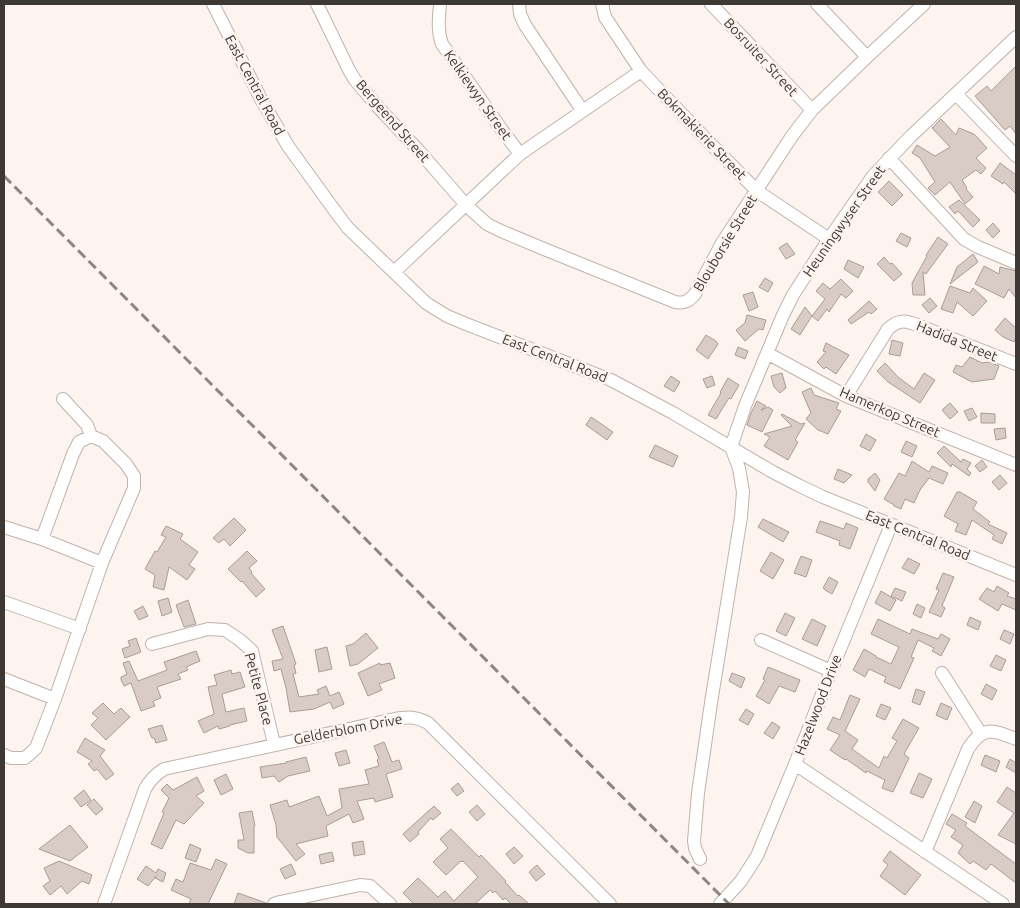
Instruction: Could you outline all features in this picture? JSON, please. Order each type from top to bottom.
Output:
[{"type":"street","name":"East Central Road","points":[[214,4],[260,99],[288,146],[348,228],[426,303],[447,316],[610,380],[642,396],[798,485],[1016,575]]},
{"type":"street","name":"Bergeend Street","points":[[317,4],[349,70],[356,80],[466,205]]},
{"type":"street","name":"Kelkiewyn Street","points":[[440,4],[439,31],[442,44],[520,154]]},
{"type":"street","points":[[519,4],[520,14],[525,25],[582,110]]},
{"type":"street","name":"Bokmakierie Street","points":[[602,4],[605,16],[641,71],[757,191],[829,238]]},
{"type":"street","name":"Bosruiter Street","points":[[711,4],[812,110]]},
{"type":"street","points":[[817,4],[867,57]]},
{"type":"street","name":"Blouborsie Street","points":[[466,205],[487,224],[501,231],[666,299],[680,303],[686,302],[695,294],[722,243],[792,136],[812,110],[924,4]]},
{"type":"street","name":"Heuningwyser Street","points":[[731,447],[745,406],[788,304],[801,281],[866,184],[889,158],[1016,37]]},
{"type":"street","points":[[394,272],[520,154],[641,71]]},
{"type":"street","points":[[956,94],[1016,156]]},
{"type":"street","points":[[889,158],[964,239],[1016,263]]},
{"type":"street","name":"Hadida Street","points":[[846,396],[888,329],[900,321],[912,322],[1016,364]]},
{"type":"street","name":"Hamerkop Street","points":[[767,353],[846,396],[1016,464]]},
{"type":"street","points":[[4,755],[11,758],[25,758],[36,748],[102,563],[134,488],[134,476],[126,464],[103,441],[91,436],[87,425],[63,399]]},
{"type":"street","points":[[42,539],[73,454],[79,442],[91,436]]},
{"type":"street","points":[[700,859],[694,841],[698,793],[741,518],[743,492],[739,468],[731,447]]},
{"type":"street","name":"Hazelwood Drive","points":[[891,525],[795,764],[1003,904]]},
{"type":"street","points":[[4,527],[42,539],[102,563]]},
{"type":"street","points":[[4,602],[80,629]]},
{"type":"street","name":"Petite Place","points":[[152,644],[208,629],[225,630],[240,640],[252,651],[274,744]]},
{"type":"street","points":[[761,640],[831,671]]},
{"type":"street","points":[[942,673],[981,734]]},
{"type":"street","points":[[4,680],[55,699]]},
{"type":"street","name":"Gelderblom Drive","points":[[104,904],[145,789],[154,776],[164,769],[394,719],[414,717],[428,722],[610,904]]},
{"type":"street","points":[[925,852],[973,741],[984,732],[997,732],[1016,739]]},
{"type":"street","points":[[720,904],[741,881],[757,856],[795,764]]},
{"type":"street","points":[[274,904],[360,884],[370,886],[390,904]]},
{"type":"building","points":[[1016,66],[1016,134],[1010,126],[1005,130],[975,96],[987,86],[991,91]]},
{"type":"building","points":[[941,119],[956,135],[959,128],[974,134],[987,148],[976,158],[986,168],[981,174],[976,170],[962,180],[966,189],[973,197],[965,204],[950,182],[935,195],[928,188],[935,182],[920,158],[912,153],[917,145],[935,156],[950,147],[932,128]]},
{"type":"building","points":[[1000,163],[1016,175],[1016,194],[1004,182],[1003,184],[991,176]]},
{"type":"building","points":[[889,181],[903,195],[892,206],[878,192]]},
{"type":"building","points":[[959,200],[980,220],[973,227],[958,211],[955,214],[949,207]]},
{"type":"building","points":[[993,223],[1000,231],[993,238],[986,230]]},
{"type":"building","points":[[901,233],[911,238],[907,247],[896,241]]},
{"type":"building","points":[[938,237],[948,244],[926,274],[923,272],[925,295],[913,295],[912,283],[926,255]]},
{"type":"building","points":[[787,243],[795,254],[786,259],[779,248]]},
{"type":"building","points":[[973,254],[978,262],[950,284],[957,267]]},
{"type":"building","points":[[884,257],[902,274],[894,281],[877,264]]},
{"type":"building","points":[[848,260],[864,267],[858,278],[844,269]]},
{"type":"building","points":[[984,266],[999,274],[1000,267],[1016,271],[1016,298],[1009,289],[1004,298],[975,284]]},
{"type":"building","points":[[765,278],[773,283],[768,292],[759,287]]},
{"type":"building","points":[[841,279],[853,291],[846,298],[841,294],[829,312],[827,309],[818,321],[812,316],[825,299],[816,291],[823,283],[830,289]]},
{"type":"building","points":[[950,286],[970,293],[973,288],[987,301],[973,316],[957,302],[953,313],[941,309]]},
{"type":"building","points":[[753,292],[758,307],[749,311],[743,295]]},
{"type":"building","points":[[930,298],[937,306],[929,313],[922,305]]},
{"type":"building","points":[[869,301],[877,309],[851,324],[848,320]]},
{"type":"building","points":[[805,307],[812,316],[800,335],[791,329]]},
{"type":"building","points":[[747,315],[766,320],[763,330],[759,329],[745,341],[736,330],[745,323]]},
{"type":"building","points":[[1005,318],[1016,328],[1014,342],[1003,337],[995,330]]},
{"type":"building","points":[[706,335],[718,344],[708,359],[696,350]]},
{"type":"building","points":[[892,340],[903,343],[900,356],[889,354]]},
{"type":"building","points":[[826,343],[849,355],[836,374],[826,367],[824,369],[817,362],[826,352],[823,351]]},
{"type":"building","points":[[738,347],[748,351],[745,359],[735,355]]},
{"type":"building","points":[[970,357],[982,363],[988,362],[999,366],[994,379],[972,382],[953,372],[956,365],[962,367]]},
{"type":"building","points":[[885,363],[898,377],[914,389],[924,373],[935,380],[920,403],[888,382],[877,371]]},
{"type":"building","points":[[782,373],[786,388],[780,393],[774,387],[771,376]]},
{"type":"building","points":[[671,376],[680,382],[674,392],[664,386]]},
{"type":"building","points":[[712,376],[715,385],[707,388],[703,379]]},
{"type":"building","points":[[728,378],[739,385],[716,419],[708,415]]},
{"type":"building","points":[[811,388],[814,395],[839,403],[836,409],[841,411],[828,434],[818,430],[806,419],[811,413],[802,392]]},
{"type":"building","points":[[757,401],[766,406],[761,410],[768,407],[773,410],[762,432],[747,425]]},
{"type":"building","points":[[950,403],[958,412],[950,419],[942,410]]},
{"type":"building","points":[[972,408],[977,417],[969,421],[964,411]]},
{"type":"building","points":[[981,413],[995,414],[995,423],[981,423]]},
{"type":"building","points":[[782,414],[801,424],[805,423],[795,440],[798,442],[788,460],[764,446],[770,437],[764,434],[792,426]]},
{"type":"building","points":[[591,417],[613,432],[607,440],[586,425]]},
{"type":"building","points":[[1005,428],[1006,438],[996,440],[994,429]]},
{"type":"building","points":[[866,434],[876,440],[870,451],[860,446]]},
{"type":"building","points":[[906,441],[917,446],[912,457],[901,452]]},
{"type":"building","points":[[655,445],[678,456],[673,467],[649,457]]},
{"type":"building","points":[[944,446],[961,462],[963,459],[971,463],[967,469],[971,473],[969,476],[952,464],[951,467],[937,453]]},
{"type":"building","points":[[982,460],[987,467],[980,472],[975,466]]},
{"type":"building","points":[[912,461],[929,472],[932,466],[948,473],[943,484],[929,478],[920,490],[914,503],[905,499],[901,509],[884,499],[899,473],[905,476]]},
{"type":"building","points":[[838,469],[852,475],[844,483],[834,479]]},
{"type":"building","points":[[875,473],[880,480],[875,491],[868,482],[868,479]]},
{"type":"building","points":[[1000,475],[1007,483],[999,490],[992,482]]},
{"type":"building","points":[[957,492],[977,502],[973,509],[990,522],[988,524],[1007,533],[1002,544],[992,539],[994,535],[972,520],[966,535],[955,531],[958,524],[944,516]]},
{"type":"building","points":[[234,518],[246,530],[230,546],[224,539],[219,543],[213,538]]},
{"type":"building","points":[[763,519],[789,532],[783,542],[758,527]]},
{"type":"building","points":[[820,521],[844,529],[846,523],[858,528],[850,549],[839,545],[840,541],[816,532]]},
{"type":"building","points":[[166,526],[183,534],[180,539],[198,552],[189,565],[195,569],[187,580],[169,567],[164,590],[153,587],[155,575],[145,569],[155,551],[157,552],[166,537],[161,535]]},
{"type":"building","points":[[247,551],[257,561],[249,568],[251,573],[265,589],[256,597],[228,569]]},
{"type":"building","points":[[771,552],[784,560],[773,579],[760,571]]},
{"type":"building","points":[[801,556],[812,560],[806,577],[794,573]]},
{"type":"building","points":[[908,558],[920,564],[914,574],[902,568]]},
{"type":"building","points":[[943,573],[954,577],[942,606],[945,608],[941,617],[929,612],[939,590],[936,589]]},
{"type":"building","points":[[829,577],[838,582],[832,594],[823,588]]},
{"type":"building","points":[[997,586],[1009,593],[1007,596],[1016,599],[1016,610],[1002,604],[998,611],[979,599],[987,588],[994,592]]},
{"type":"building","points":[[895,588],[906,592],[902,601],[891,596]]},
{"type":"building","points":[[881,591],[896,600],[890,611],[875,603]]},
{"type":"building","points":[[168,598],[172,612],[162,616],[158,601]]},
{"type":"building","points":[[188,600],[196,624],[184,627],[176,605]]},
{"type":"building","points":[[917,604],[925,608],[921,618],[913,614]]},
{"type":"building","points":[[143,606],[148,616],[139,620],[134,611]]},
{"type":"building","points":[[785,613],[795,618],[786,636],[776,631]]},
{"type":"building","points":[[970,617],[981,622],[978,630],[967,625]]},
{"type":"building","points":[[812,619],[826,626],[817,646],[802,639]]},
{"type":"building","points":[[878,619],[910,634],[912,629],[938,639],[941,634],[950,639],[941,656],[932,651],[934,648],[918,640],[911,657],[914,658],[900,689],[884,682],[886,677],[869,669],[865,677],[853,670],[864,649],[891,664],[899,647],[871,634]]},
{"type":"building","points":[[283,626],[296,664],[294,665],[296,673],[293,674],[299,697],[319,694],[317,690],[326,686],[330,696],[339,692],[344,704],[333,709],[330,702],[314,709],[290,712],[281,669],[274,671],[272,661],[283,659],[272,630]]},
{"type":"building","points":[[1004,630],[1014,634],[1010,644],[1000,639]]},
{"type":"building","points":[[366,633],[378,648],[358,664],[350,666],[346,646],[353,644]]},
{"type":"building","points":[[136,638],[141,652],[125,658],[122,649],[130,646],[128,641]]},
{"type":"building","points":[[327,647],[332,669],[319,672],[315,650]]},
{"type":"building","points":[[196,651],[200,661],[186,667],[188,670],[178,674],[181,679],[157,687],[161,698],[153,701],[155,706],[141,711],[131,683],[124,686],[121,680],[121,677],[127,674],[123,663],[129,661],[138,681],[167,670],[164,662]]},
{"type":"building","points":[[996,655],[1006,660],[1001,671],[990,666]]},
{"type":"building","points":[[380,663],[380,665],[390,663],[395,678],[379,684],[382,690],[368,696],[358,673]]},
{"type":"building","points":[[768,667],[800,680],[795,692],[779,686],[769,704],[756,696],[765,680],[763,679]]},
{"type":"building","points":[[231,670],[232,674],[240,672],[245,687],[222,694],[226,712],[244,708],[247,721],[219,729],[218,726],[204,733],[198,721],[214,714],[208,687],[217,685],[214,675]]},
{"type":"building","points":[[732,673],[745,678],[741,688],[729,681]]},
{"type":"building","points":[[986,684],[997,690],[992,700],[981,694]]},
{"type":"building","points":[[916,689],[925,692],[920,705],[912,702]]},
{"type":"building","points":[[850,695],[860,699],[845,731],[858,740],[852,749],[879,768],[884,756],[887,758],[897,741],[892,738],[903,719],[919,728],[904,754],[909,758],[893,792],[882,788],[885,780],[867,771],[866,773],[830,750],[840,735],[827,729],[833,717],[840,720]]},
{"type":"building","points":[[103,703],[114,714],[121,708],[130,717],[106,740],[91,725],[98,718],[92,713]]},
{"type":"building","points":[[941,703],[952,708],[947,720],[936,715]]},
{"type":"building","points":[[881,704],[891,708],[885,720],[876,716]]},
{"type":"building","points":[[746,709],[754,714],[748,725],[739,720]]},
{"type":"building","points":[[772,722],[780,727],[773,739],[764,733]]},
{"type":"building","points":[[162,725],[167,740],[156,743],[148,729]]},
{"type":"building","points":[[85,738],[105,750],[100,756],[114,774],[106,780],[97,769],[94,771],[88,764],[92,761],[77,752]]},
{"type":"building","points":[[384,742],[392,762],[399,760],[402,769],[386,774],[393,797],[375,802],[374,798],[357,801],[364,819],[353,823],[349,814],[326,826],[328,836],[296,844],[305,854],[296,861],[277,837],[276,825],[270,805],[287,800],[289,807],[319,796],[327,816],[342,808],[339,789],[369,784],[365,770],[379,766],[377,760],[379,759],[374,746]]},
{"type":"building","points":[[346,750],[350,763],[339,766],[335,753]]},
{"type":"building","points":[[985,755],[1000,761],[996,772],[981,765]]},
{"type":"building","points":[[306,757],[310,771],[288,776],[279,782],[274,776],[262,778],[260,767],[286,763]]},
{"type":"building","points":[[1010,759],[1016,763],[1016,773],[1006,767]]},
{"type":"building","points":[[919,773],[932,779],[923,798],[910,793]]},
{"type":"building","points":[[226,774],[233,789],[221,795],[214,780]]},
{"type":"building","points":[[197,777],[204,791],[196,796],[204,803],[184,824],[176,820],[162,849],[151,844],[169,798],[161,790],[167,784],[173,790]]},
{"type":"building","points":[[458,783],[464,791],[457,796],[451,789]]},
{"type":"building","points":[[1007,787],[1016,793],[1016,844],[998,835],[1014,813],[997,802]]},
{"type":"building","points":[[84,790],[91,800],[81,807],[74,798]]},
{"type":"building","points":[[94,799],[103,809],[96,815],[87,805]]},
{"type":"building","points":[[974,801],[982,806],[975,823],[965,817]]},
{"type":"building","points":[[477,805],[485,814],[477,821],[469,812]]},
{"type":"building","points":[[434,806],[441,813],[433,820],[431,818],[418,832],[419,834],[410,842],[403,834]]},
{"type":"building","points":[[252,811],[255,826],[254,853],[248,853],[238,848],[238,840],[244,840],[239,813]]},
{"type":"building","points":[[952,814],[967,823],[965,826],[1016,864],[1016,883],[991,864],[986,870],[973,861],[970,864],[958,853],[963,845],[951,837],[956,830],[946,824]]},
{"type":"building","points":[[70,825],[88,847],[70,861],[39,849]]},
{"type":"building","points":[[451,829],[479,857],[481,855],[518,896],[529,904],[509,904],[505,898],[503,900],[495,891],[493,893],[490,890],[475,904],[414,904],[403,893],[418,878],[438,897],[445,891],[454,901],[478,877],[463,861],[446,875],[433,862],[448,848],[440,839]]},
{"type":"building","points":[[363,841],[365,854],[354,856],[352,843]]},
{"type":"building","points":[[190,844],[201,849],[196,862],[185,858]]},
{"type":"building","points":[[514,847],[523,856],[514,864],[506,854]]},
{"type":"building","points":[[890,851],[921,875],[905,895],[880,876],[888,865],[883,861]]},
{"type":"building","points":[[332,852],[334,861],[321,864],[319,855]]},
{"type":"building","points":[[216,859],[227,864],[208,904],[189,904],[191,899],[171,890],[176,879],[183,882],[190,863],[211,870]]},
{"type":"building","points":[[59,861],[92,875],[89,884],[82,881],[67,894],[61,886],[50,895],[43,886],[50,881],[44,868]]},
{"type":"building","points":[[291,864],[296,874],[285,879],[280,869]]},
{"type":"building","points":[[537,865],[545,874],[536,881],[529,872]]},
{"type":"building","points":[[146,866],[156,873],[158,869],[166,873],[163,882],[155,878],[156,876],[148,886],[137,879]]},
{"type":"building","points":[[238,893],[266,903],[266,904],[234,904]]},
{"type":"railway","points":[[4,176],[729,904]]}]
